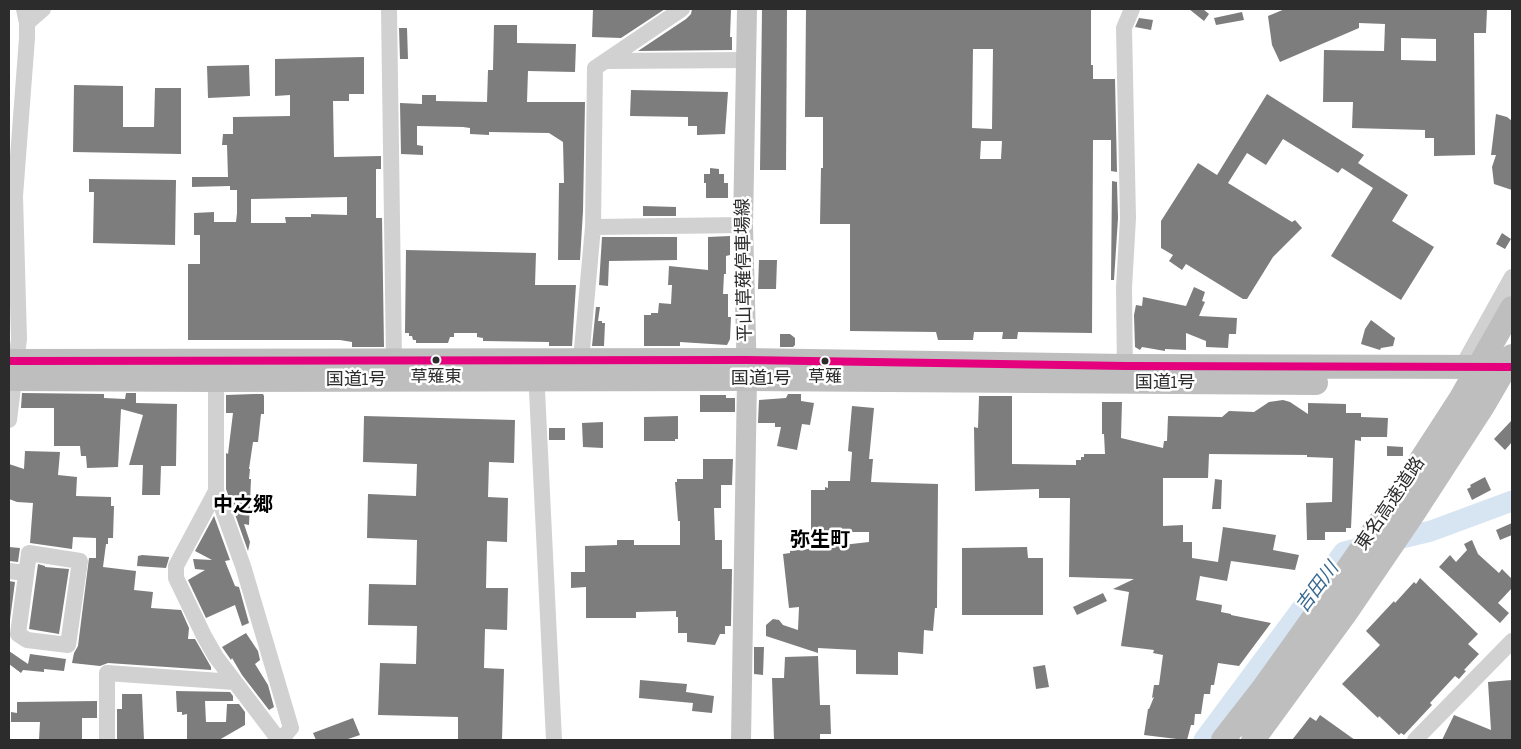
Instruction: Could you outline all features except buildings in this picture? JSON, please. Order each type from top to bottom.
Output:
[{"type":"highway","name":"東名高速道路","points":[[1223,740],[1327,599],[1393,502],[1461,398],[1512,308]]},
{"type":"highway","name":"東名高速道路","points":[[1252,740],[1345,614],[1413,514],[1483,406],[1512,356]]},
{"type":"highway","name":"国道1号","points":[[12,370],[394,360],[536,370],[581,360],[746,369]]},
{"type":"highway","name":"国道1号","points":[[1125,374],[1512,367]]},
{"type":"highway","name":"国道1号","points":[[12,370],[216,380],[536,370],[746,369],[1125,374],[1512,384]]},
{"type":"main road","name":"平山草薙停車場線","points":[[741,740],[746,369],[743,225],[747,9]]},
{"type":"street","points":[[9,420],[12,370],[19,339],[15,196],[25,16],[43,9]]},
{"type":"street","points":[[388,9],[394,360]]},
{"type":"street","points":[[581,360],[593,227],[595,68],[682,9]]},
{"type":"street","points":[[1125,374],[1124,288],[1128,218],[1124,28],[1132,9]]},
{"type":"street","points":[[606,61],[747,60]]},
{"type":"street","points":[[593,227],[743,225]]},
{"type":"street","points":[[1462,367],[1512,277]]},
{"type":"street","points":[[536,370],[554,740]]},
{"type":"street","points":[[216,380],[216,492],[243,566],[291,728],[280,740],[234,682],[204,636],[176,578],[176,566],[216,492]]},
{"type":"street","points":[[29,553],[80,561],[68,645],[28,640],[18,634],[26,573],[29,553]]},
{"type":"street","points":[[9,571],[26,573]]},
{"type":"street","points":[[1415,740],[1512,641]]},
{"type":"street","points":[[107,740],[107,673],[234,682]]},
{"type":"waterway","name":"吉田川","points":[[1204,740],[1344,552],[1431,531],[1512,501]]},
{"type":"transit line","points":[[9,361],[746,360],[1126,366],[1512,367]]},
{"type":"place","name":"草薙東","points":[[436,360]]},
{"type":"place","name":"草薙","points":[[825,361]]},
{"type":"district","name":"中之郷","points":[[243,506]]},
{"type":"district","name":"弥生町","points":[[820,541]]}]
